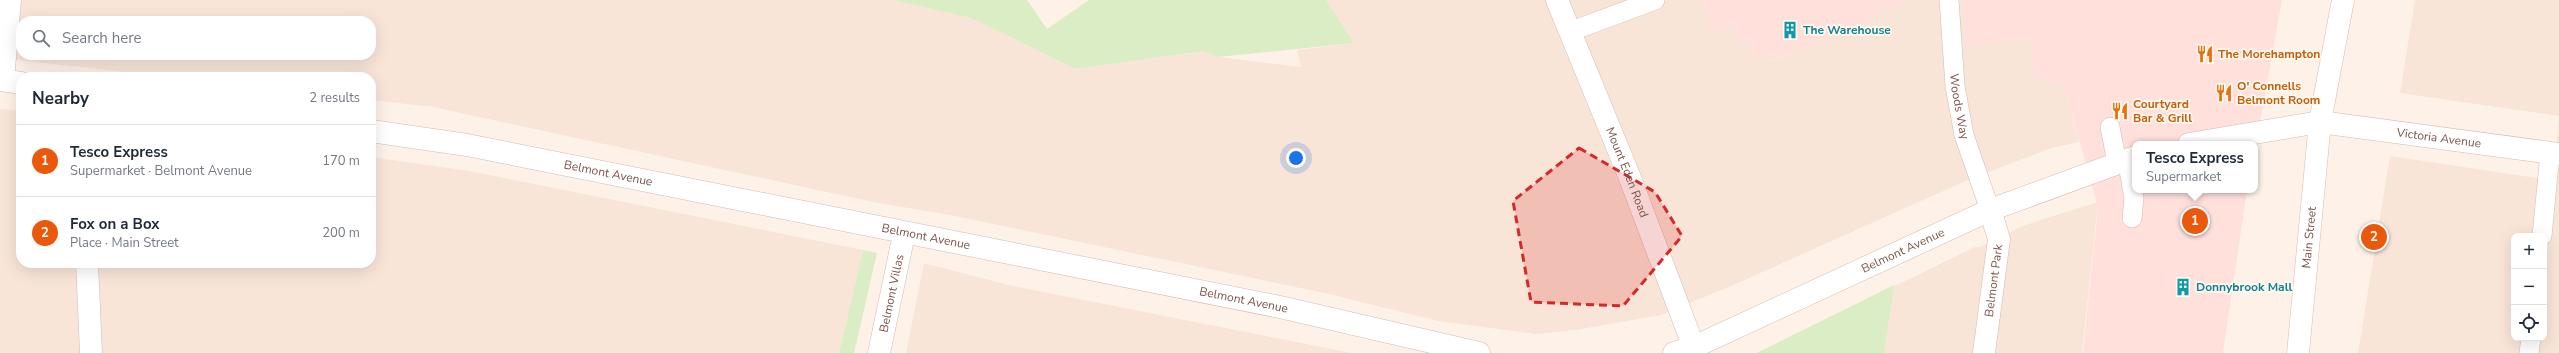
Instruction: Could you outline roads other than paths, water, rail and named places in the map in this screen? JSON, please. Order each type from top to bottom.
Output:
[{"type":"street","points":[[8,81],[10,0]]},
{"type":"street","name":"Mount Eden Road","points":[[1556,0],[1630,178],[1688,351]]},
{"type":"street","name":"Main Street","points":[[2298,353],[2320,122],[2343,0]]},
{"type":"street","points":[[2207,141],[2320,122]]},
{"type":"street","name":"Victoria Avenue","points":[[2320,122],[2555,154]]},
{"type":"street","name":"Belmont Avenue","points":[[376,132],[467,145],[904,234],[1280,307],[1479,353]]},
{"type":"street","name":"Belmont Avenue","points":[[1688,351],[1990,210],[2126,160]]},
{"type":"street","name":"Belmont Park","points":[[1984,353],[1999,239],[1990,210]]},
{"type":"street","name":"Belmont Villas","points":[[879,353],[904,234]]},
{"type":"street","points":[[87,268],[91,353]]},
{"type":"lane","points":[[1569,32],[1655,0]]},
{"type":"lane","name":"Woods Way","points":[[1949,0],[1955,86],[1964,135],[1990,210]]},
{"type":"lane","points":[[2110,127],[2126,160],[2132,188]]},
{"type":"lane","points":[[2542,233],[2555,154]]},
{"type":"lane","points":[[2132,218],[2134,198],[2133,193]]},
{"type":"lane","points":[[2529,353],[2531,341]]},
{"type":"place","name":"The Warehouse","points":[[1790,30]]},
{"type":"place","name":"The Morehampton","points":[[2205,54]]},
{"type":"place","name":"O' Connells Belmont Room","points":[[2224,93]]},
{"type":"place","name":"Courtyard Bar & Grill","points":[[2120,111]]},
{"type":"place","name":"Tesco Express","points":[[2195,221]]},
{"type":"place","name":"Fox on a Box","points":[[2374,237]]},
{"type":"place","name":"Donnybrook Mall","points":[[2183,287]]}]
